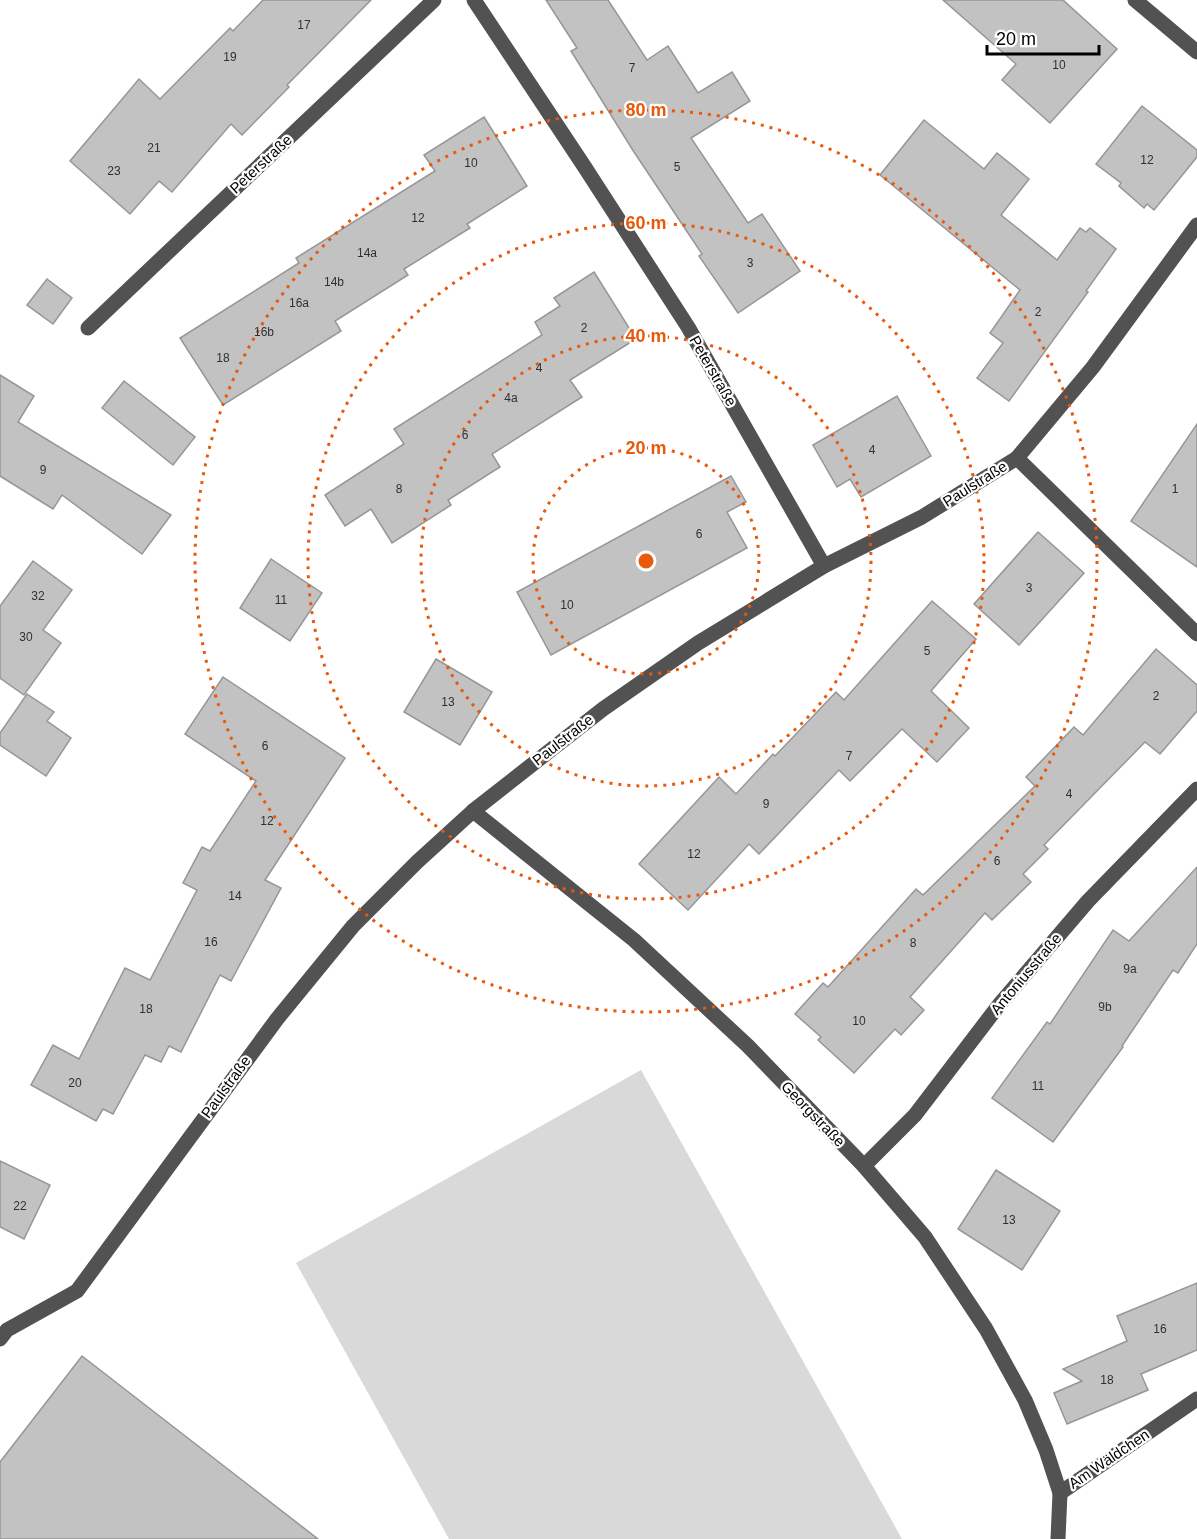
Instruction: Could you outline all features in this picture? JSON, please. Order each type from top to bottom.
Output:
[{"type":"street","name":"Peterstraße","points":[[88,328],[434,0]]},
{"type":"street","name":"Peterstraße","points":[[474,0],[688,327],[824,566]]},
{"type":"street","points":[[1134,0],[1197,52]]},
{"type":"street","name":"Paulstraße","points":[[0,1339],[7,1330],[77,1291],[277,1019],[353,926],[417,862],[473,811],[603,709],[698,643],[824,566],[922,517],[1017,458],[1093,367],[1197,225]]},
{"type":"street","points":[[1017,458],[1197,634]]},
{"type":"street","name":"Antoniusstraße","points":[[864,1167],[915,1115],[999,1005],[1088,901],[1197,789]]},
{"type":"street","name":"Georgstraße","points":[[473,811],[634,940],[748,1046],[864,1167],[925,1237],[986,1329],[1025,1400],[1046,1450],[1060,1493]]},
{"type":"street","name":"Am Wäldchen","points":[[1058,1539],[1060,1493],[1197,1399]]},
{"type":"shaded area","points":[[641,1070],[902,1539],[449,1539],[296,1263]]},
{"type":"building","points":[[263,0],[371,0],[287,85],[289,87],[242,135],[231,124],[172,192],[159,181],[130,214],[70,161],[139,79],[160,99],[230,28],[233,31]]},
{"type":"building","points":[[546,0],[608,0],[647,60],[668,46],[698,93],[732,72],[750,101],[691,138],[748,223],[762,214],[800,271],[738,313],[699,256],[702,254],[634,152],[571,51],[577,48]]},
{"type":"building","points":[[943,0],[1063,0],[1117,49],[1050,123],[1002,80],[1016,64]]},
{"type":"building","points":[[1142,106],[1197,150],[1197,157],[1154,210],[1147,204],[1144,208],[1119,186],[1121,183],[1096,164]]},
{"type":"building","points":[[484,117],[527,186],[467,224],[470,228],[404,269],[408,275],[335,321],[341,331],[223,405],[180,338],[299,263],[296,258],[435,171],[424,155]]},
{"type":"building","points":[[924,120],[984,169],[997,153],[1029,179],[1001,215],[1057,260],[1080,228],[1086,232],[1090,228],[1116,249],[1086,291],[1088,292],[1009,401],[977,378],[1003,343],[990,333],[1020,290],[880,175]]},
{"type":"building","points":[[594,272],[636,339],[570,380],[582,397],[492,454],[500,467],[448,500],[451,505],[392,543],[371,509],[345,526],[325,495],[404,444],[394,429],[542,335],[535,322],[560,306],[554,298]]},
{"type":"building","points":[[47,279],[72,298],[53,324],[27,305]]},
{"type":"building","points":[[0,375],[34,396],[18,422],[171,515],[142,554],[62,495],[53,509],[0,476]]},
{"type":"building","points":[[124,381],[195,437],[173,465],[102,408]]},
{"type":"building","points":[[897,396],[931,456],[861,497],[850,479],[837,487],[813,445]]},
{"type":"building","points":[[1197,424],[1197,567],[1131,521]]},
{"type":"building","points":[[731,476],[746,502],[727,512],[747,548],[551,655],[517,592]]},
{"type":"building","points":[[1038,532],[1084,573],[1019,645],[974,604]]},
{"type":"building","points":[[271,559],[322,593],[290,641],[240,608]]},
{"type":"building","points":[[33,561],[72,590],[43,630],[61,643],[24,695],[0,678],[0,606]]},
{"type":"building","points":[[932,601],[976,639],[931,691],[969,728],[937,762],[902,729],[850,781],[839,770],[759,854],[749,844],[688,910],[639,864],[719,777],[736,794],[836,692],[844,700]]},
{"type":"building","points":[[1156,649],[1197,685],[1197,711],[1160,754],[1145,742],[1044,845],[1048,849],[1023,874],[1031,882],[992,920],[985,913],[910,997],[924,1010],[901,1035],[895,1029],[854,1073],[818,1040],[821,1037],[795,1014],[823,983],[828,987],[916,889],[923,895],[1035,786],[1026,777],[1074,727],[1083,735]]},
{"type":"building","points":[[436,659],[492,692],[460,745],[404,712]]},
{"type":"building","points":[[223,677],[345,758],[265,880],[281,888],[231,981],[220,975],[181,1052],[169,1046],[161,1062],[145,1055],[113,1114],[103,1109],[96,1121],[31,1085],[53,1045],[79,1059],[125,968],[150,980],[197,890],[183,883],[202,847],[210,851],[256,781],[185,734]]},
{"type":"building","points":[[27,694],[54,712],[47,721],[71,738],[46,776],[0,745],[0,733]]},
{"type":"building","points":[[1197,867],[1197,944],[1178,973],[1173,970],[1123,1047],[1053,1142],[992,1098],[1047,1022],[1050,1024],[1113,930],[1129,941]]},
{"type":"building","points":[[0,1161],[50,1185],[24,1239],[0,1227]]},
{"type":"building","points":[[996,1170],[1060,1211],[1022,1270],[958,1229]]},
{"type":"building","points":[[1197,1283],[1197,1350],[1141,1374],[1148,1390],[1067,1424],[1054,1393],[1082,1381],[1063,1369],[1127,1341],[1117,1316]]},
{"type":"building","points":[[82,1356],[318,1539],[0,1539],[0,1462]]}]
